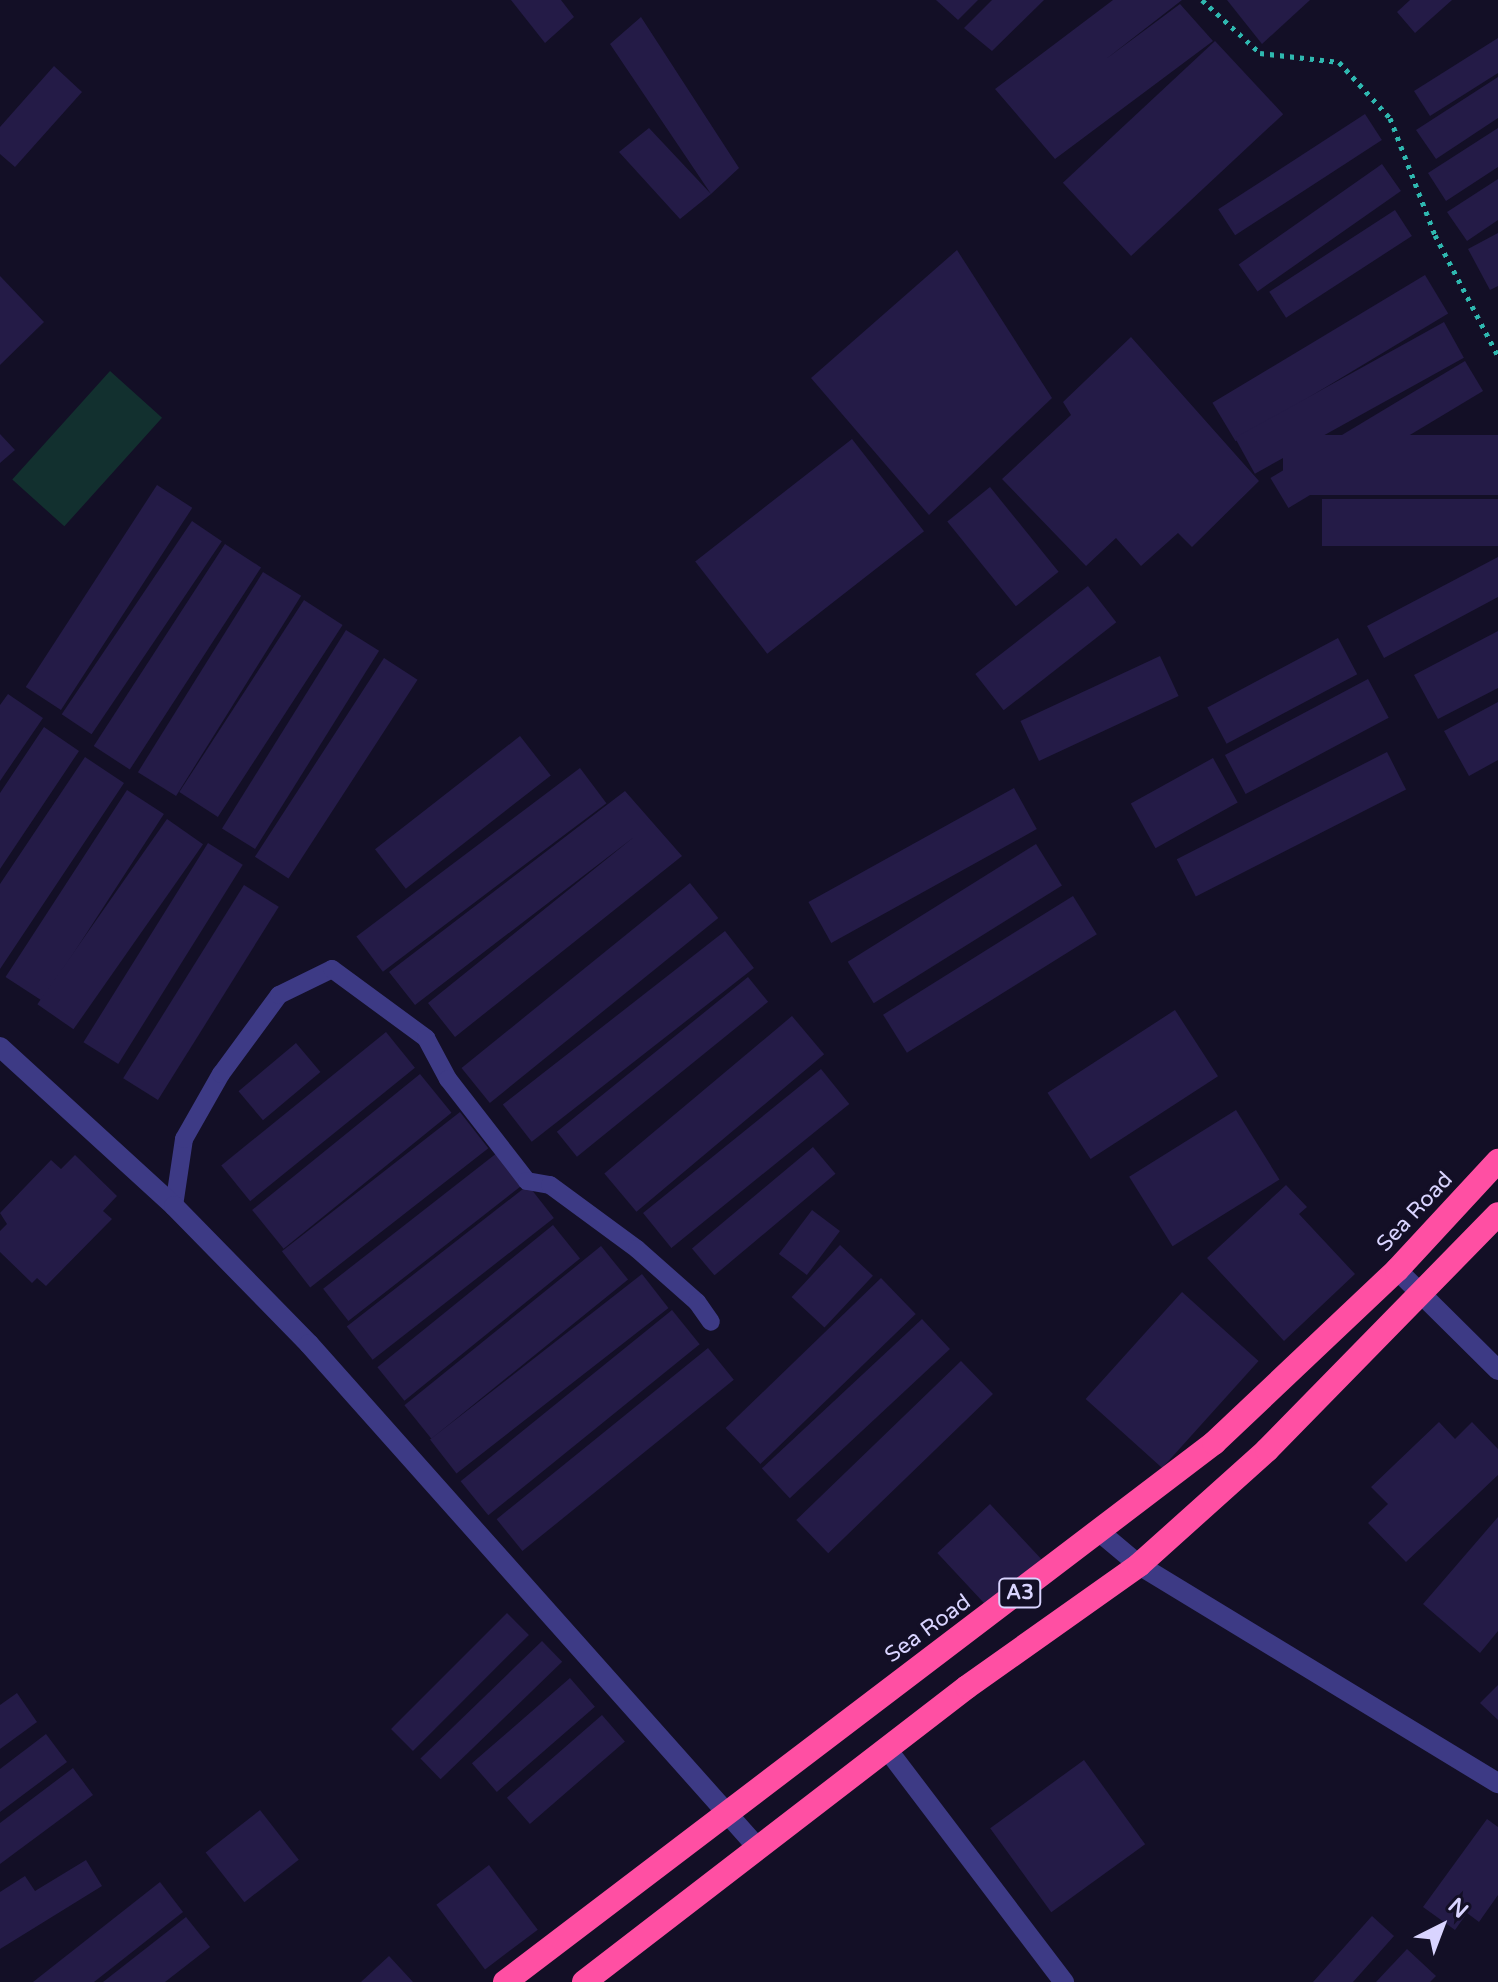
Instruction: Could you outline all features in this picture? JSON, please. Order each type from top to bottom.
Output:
[{"type":"highway","name":"Sea Road","points":[[505,1982],[726,1809],[1102,1534],[1285,1380],[1397,1270],[1498,1161]]},
{"type":"highway","name":"A3","points":[[584,1982],[887,1749],[1139,1565],[1267,1450],[1423,1296],[1498,1214]]},
{"type":"street","points":[[0,1047],[174,1206],[309,1344],[759,1849]]},
{"type":"street","points":[[1397,1270],[1498,1370]]},
{"type":"street","points":[[1102,1534],[1139,1565],[1498,1783]]},
{"type":"street","points":[[887,1749],[1064,1982]]},
{"type":"lane","points":[[174,1206],[184,1139],[221,1074],[279,995],[332,969],[426,1038],[448,1079],[527,1181],[550,1185],[637,1249],[697,1302],[711,1322]]},
{"type":"path","points":[[1202,0],[1260,53],[1339,62],[1390,118],[1435,235],[1498,356]]},
{"type":"green space","points":[[110,371],[162,418],[64,526],[12,479]]},
{"type":"building","points":[[511,0],[561,0],[574,17],[545,43]]},
{"type":"building","points":[[936,0],[978,0],[958,20]]},
{"type":"building","points":[[992,0],[1044,0],[992,51],[964,28]]},
{"type":"building","points":[[1113,0],[1182,0],[1106,59],[1180,4],[1213,41],[1055,159],[995,89]]},
{"type":"building","points":[[1227,0],[1310,0],[1262,44]]},
{"type":"building","points":[[1410,0],[1452,0],[1415,33],[1397,12]]},
{"type":"building","points":[[641,17],[739,168],[711,194],[610,44]]},
{"type":"building","points":[[1498,38],[1498,73],[1430,116],[1414,91]]},
{"type":"building","points":[[1215,41],[1283,114],[1131,256],[1063,183]]},
{"type":"building","points":[[54,66],[82,92],[15,167],[0,154],[0,127]]},
{"type":"building","points":[[1498,77],[1498,118],[1436,159],[1416,130]]},
{"type":"building","points":[[1365,114],[1382,140],[1235,235],[1218,209]]},
{"type":"building","points":[[649,128],[711,194],[680,219],[619,152]]},
{"type":"building","points":[[1498,128],[1498,167],[1446,201],[1428,173]]},
{"type":"building","points":[[1382,164],[1401,191],[1258,291],[1239,264]]},
{"type":"building","points":[[1498,179],[1498,220],[1467,241],[1447,212]]},
{"type":"building","points":[[1395,210],[1412,236],[1286,318],[1269,292]]},
{"type":"building","points":[[1498,233],[1498,286],[1490,290],[1468,249]]},
{"type":"building","points":[[957,250],[1052,398],[929,515],[811,378]]},
{"type":"building","points":[[1425,275],[1448,314],[1236,441],[1212,403]]},
{"type":"building","points":[[0,276],[44,322],[0,365]]},
{"type":"building","points":[[1444,322],[1464,358],[1255,474],[1235,438]]},
{"type":"building","points":[[1131,337],[1259,481],[1192,547],[1178,533],[1141,566],[1116,538],[1086,566],[1002,479],[1071,415],[1063,402]]},
{"type":"building","points":[[1465,361],[1483,391],[1288,508],[1270,478]]},
{"type":"building","points":[[0,434],[15,450],[0,463]]},
{"type":"building","points":[[1283,435],[1498,435],[1498,495],[1283,495]]},
{"type":"building","points":[[852,439],[924,531],[767,654],[695,562]]},
{"type":"building","points":[[157,485],[192,508],[61,710],[26,687]]},
{"type":"building","points":[[990,487],[1059,572],[1016,606],[947,522]]},
{"type":"building","points":[[1322,499],[1498,499],[1498,546],[1322,546]]},
{"type":"building","points":[[192,521],[222,541],[92,734],[62,714]]},
{"type":"building","points":[[225,544],[261,567],[130,770],[94,746]]},
{"type":"building","points":[[1498,557],[1498,597],[1384,658],[1367,626]]},
{"type":"building","points":[[263,572],[301,596],[176,796],[138,772]]},
{"type":"building","points":[[1088,586],[1116,622],[1004,710],[975,674]]},
{"type":"building","points":[[304,600],[343,625],[218,817],[179,792]]},
{"type":"building","points":[[346,630],[379,651],[255,849],[222,828]]},
{"type":"building","points":[[1498,631],[1498,688],[1438,719],[1414,675]]},
{"type":"building","points":[[1338,638],[1357,674],[1227,744],[1207,707]]},
{"type":"building","points":[[1160,656],[1179,696],[1039,761],[1020,721]]},
{"type":"building","points":[[384,658],[418,680],[288,879],[255,857]]},
{"type":"building","points":[[1368,679],[1389,718],[1246,794],[1225,755]]},
{"type":"building","points":[[8,694],[43,718],[0,781],[0,705]]},
{"type":"building","points":[[1498,702],[1498,760],[1469,776],[1444,731]]},
{"type":"building","points":[[44,727],[79,751],[0,869],[0,793]]},
{"type":"building","points":[[520,736],[551,775],[406,889],[375,849]]},
{"type":"building","points":[[1387,752],[1406,789],[1196,897],[1177,859]]},
{"type":"building","points":[[85,757],[124,783],[0,969],[0,884]]},
{"type":"building","points":[[1213,758],[1238,803],[1156,848],[1131,804]]},
{"type":"building","points":[[580,768],[606,803],[383,972],[356,937]]},
{"type":"building","points":[[1014,788],[1037,829],[831,943],[808,902]]},
{"type":"building","points":[[127,790],[164,814],[42,1001],[6,977]]},
{"type":"building","points":[[625,791],[682,856],[455,1037],[428,1003],[634,837],[415,1005],[389,972]]},
{"type":"building","points":[[167,819],[203,844],[73,1029],[37,1004]]},
{"type":"building","points":[[208,843],[243,865],[118,1064],[83,1042]]},
{"type":"building","points":[[1036,844],[1062,886],[874,1003],[848,962]]},
{"type":"building","points":[[690,883],[718,918],[490,1103],[462,1068]]},
{"type":"building","points":[[244,885],[279,907],[158,1100],[123,1078]]},
{"type":"building","points":[[1073,896],[1097,934],[907,1053],[883,1015]]},
{"type":"building","points":[[725,931],[754,968],[532,1142],[503,1105]]},
{"type":"building","points":[[748,977],[768,1002],[577,1157],[557,1132]]},
{"type":"building","points":[[1175,1010],[1218,1076],[1091,1159],[1048,1093]]},
{"type":"building","points":[[792,1016],[824,1054],[636,1212],[604,1173]]},
{"type":"building","points":[[386,1032],[415,1068],[250,1201],[221,1165]]},
{"type":"building","points":[[296,1043],[320,1072],[263,1120],[239,1091]]},
{"type":"building","points":[[821,1069],[849,1104],[671,1248],[643,1213]]},
{"type":"building","points":[[420,1074],[451,1113],[284,1249],[252,1210]]},
{"type":"building","points":[[1236,1110],[1279,1180],[1173,1246],[1129,1177]]},
{"type":"building","points":[[460,1112],[488,1148],[310,1287],[282,1251]]},
{"type":"building","points":[[813,1147],[835,1174],[714,1275],[692,1249]]},
{"type":"building","points":[[502,1149],[527,1181],[348,1321],[323,1289]]},
{"type":"building","points":[[75,1155],[117,1196],[103,1211],[112,1219],[46,1286],[37,1278],[32,1283],[0,1252],[0,1231],[7,1224],[0,1213],[51,1160],[61,1169]]},
{"type":"building","points":[[528,1185],[554,1218],[373,1360],[347,1327]]},
{"type":"building","points":[[1286,1185],[1307,1207],[1299,1214],[1355,1274],[1284,1341],[1207,1258]]},
{"type":"building","points":[[812,1210],[840,1231],[807,1275],[779,1254]]},
{"type":"building","points":[[553,1225],[580,1258],[404,1401],[377,1367]]},
{"type":"building","points":[[840,1245],[873,1276],[824,1328],[792,1297]]},
{"type":"building","points":[[601,1246],[628,1279],[431,1439],[404,1405]]},
{"type":"building","points":[[642,1274],[668,1308],[456,1473],[430,1440]]},
{"type":"building","points":[[881,1278],[916,1314],[760,1464],[726,1428]]},
{"type":"building","points":[[1182,1292],[1259,1361],[1162,1468],[1086,1399]]},
{"type":"building","points":[[672,1310],[700,1344],[488,1515],[461,1481]]},
{"type":"building","points":[[922,1319],[950,1349],[790,1498],[762,1468]]},
{"type":"building","points":[[708,1348],[734,1380],[522,1551],[497,1519]]},
{"type":"building","points":[[961,1361],[993,1394],[828,1553],[796,1520]]},
{"type":"building","points":[[1439,1422],[1455,1439],[1472,1422],[1498,1449],[1498,1475],[1406,1562],[1368,1523],[1388,1504],[1371,1487]]},
{"type":"building","points":[[990,1504],[1046,1564],[993,1613],[937,1553]]},
{"type":"building","points":[[1498,1517],[1498,1631],[1480,1653],[1423,1604]]},
{"type":"building","points":[[507,1613],[529,1635],[413,1751],[391,1729]]},
{"type":"building","points":[[542,1641],[562,1662],[441,1779],[420,1758]]},
{"type":"building","points":[[570,1678],[595,1707],[497,1792],[472,1763]]},
{"type":"building","points":[[1498,1685],[1498,1720],[1480,1703]]},
{"type":"building","points":[[17,1693],[37,1722],[0,1749],[0,1705]]},
{"type":"building","points":[[602,1715],[625,1741],[530,1824],[507,1798]]},
{"type":"building","points":[[46,1734],[67,1762],[0,1812],[0,1769]]},
{"type":"building","points":[[1084,1760],[1145,1844],[1051,1912],[990,1828]]},
{"type":"building","points":[[73,1768],[93,1795],[0,1864],[0,1823]]},
{"type":"building","points":[[260,1810],[299,1860],[244,1902],[206,1852]]},
{"type":"building","points":[[1487,1819],[1498,1827],[1498,1895],[1479,1922],[1467,1913],[1455,1930],[1423,1907]]},
{"type":"building","points":[[86,1860],[102,1886],[0,1949],[0,1892],[25,1876],[35,1891]]},
{"type":"building","points":[[489,1865],[538,1930],[485,1969],[436,1905]]},
{"type":"building","points":[[160,1882],[183,1912],[94,1982],[33,1982]]},
{"type":"building","points":[[1372,1916],[1394,1936],[1353,1982],[1313,1982]]},
{"type":"building","points":[[186,1917],[210,1947],[165,1982],[103,1982]]},
{"type":"building","points":[[1407,1949],[1436,1976],[1430,1982],[1376,1982]]},
{"type":"building","points":[[389,1956],[413,1982],[361,1982]]}]
